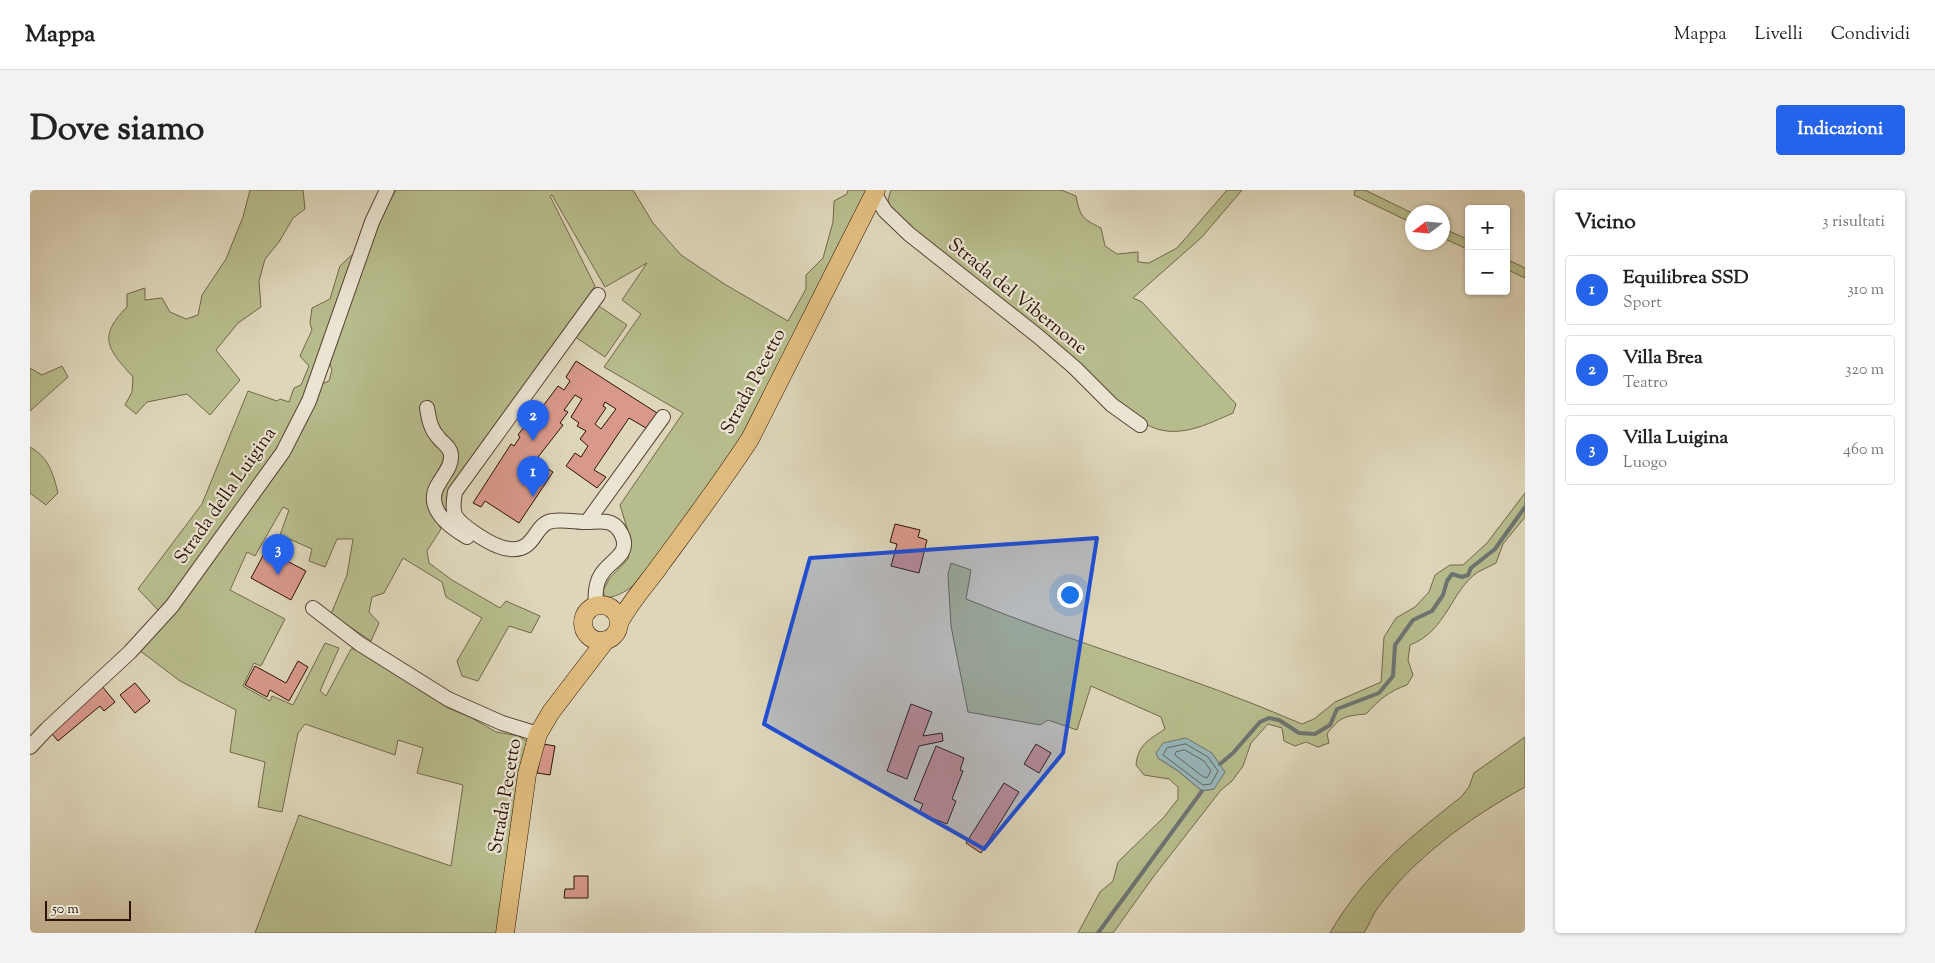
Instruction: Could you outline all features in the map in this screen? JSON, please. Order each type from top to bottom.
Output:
[{"type":"main road","name":"Strada Pecetto","points":[[505,933],[528,774],[538,734],[550,712],[576,678],[606,640],[615,634],[627,608],[728,473],[750,439],[875,192]]},
{"type":"main road","name":"Strada Pecetto","points":[[576,678],[586,649],[586,633],[583,628],[584,617],[591,608],[627,596],[649,581]]},
{"type":"main road","points":[[601,606],[615,612],[619,623]]},
{"type":"main road","points":[[586,633],[595,640],[606,640]]},
{"type":"street","name":"Strada della Luigina","points":[[30,747],[130,652],[172,606],[283,452],[309,401],[372,222],[387,190]]},
{"type":"street","name":"Strada del Vibernone","points":[[875,192],[885,211],[909,234],[1039,337],[1075,368],[1112,405],[1140,426]]},
{"type":"street","points":[[598,295],[455,492],[453,502],[455,514],[460,523],[498,547],[510,549],[522,548],[531,543],[543,526],[551,521],[608,522],[618,528],[625,546],[601,575],[597,585],[601,606]]},
{"type":"street","points":[[427,408],[430,425],[438,437],[450,448],[451,458],[448,470],[437,485],[433,502],[440,515],[450,527],[470,539],[489,541]]},
{"type":"street","points":[[587,522],[663,417]]},
{"type":"street","points":[[313,608],[360,644],[448,699],[502,723],[538,734]]},
{"type":"highlighted area","points":[[1097,538],[1063,753],[984,849],[764,724],[810,558]]},
{"type":"green space","points":[[250,190],[303,190],[305,209],[293,218],[279,242],[265,259],[259,281],[261,307],[238,323],[216,350],[240,380],[210,415],[187,394],[147,402],[136,414],[125,405],[132,392],[133,377],[112,351],[109,344],[111,327],[127,307],[127,294],[145,288],[145,300],[162,298],[170,312],[186,319],[198,315],[202,295],[226,259],[243,217]]},
{"type":"green space","points":[[396,190],[633,190],[653,223],[681,255],[726,285],[788,321],[806,289],[806,275],[823,258],[833,222],[834,201],[847,194],[848,190],[871,190],[728,463],[646,576],[627,590],[610,597],[605,597],[603,591],[609,579],[628,559],[631,541],[620,505],[683,413],[604,367],[641,314],[622,300],[647,263],[605,287],[552,195],[550,196],[595,286],[587,298],[627,325],[605,357],[565,330],[447,496],[447,510],[451,522],[437,503],[457,457],[431,422],[435,412],[421,406],[427,432],[445,453],[442,465],[434,477],[429,493],[435,517],[441,529],[427,551],[429,563],[452,580],[500,608],[506,601],[540,616],[531,633],[509,626],[478,681],[462,676],[457,661],[482,618],[446,597],[442,582],[403,558],[384,593],[372,597],[369,612],[379,623],[371,641],[331,614],[347,575],[353,539],[337,539],[325,567],[309,561],[312,549],[280,535],[289,510],[283,507],[255,556],[247,552],[230,590],[285,619],[261,666],[254,663],[243,686],[270,701],[272,696],[293,705],[325,643],[339,648],[320,691],[326,696],[351,649],[359,649],[448,708],[472,718],[496,732],[519,736],[528,742],[497,933],[255,933],[299,815],[451,866],[463,785],[417,773],[423,748],[398,740],[395,755],[305,724],[298,733],[282,812],[258,807],[265,762],[230,752],[236,710],[180,681],[139,650],[173,613],[319,385],[329,381],[332,370],[328,358],[375,225]]},
{"type":"green space","points":[[891,190],[1061,190],[1076,196],[1083,216],[1101,228],[1105,246],[1117,254],[1138,252],[1138,262],[1149,263],[1177,248],[1227,190],[1242,190],[1202,237],[1133,298],[1142,302],[1236,404],[1233,413],[1193,429],[1183,431],[1162,430],[1147,425],[1116,403],[892,212],[888,200]]},
{"type":"green space","points":[[1355,190],[1365,190],[1405,210],[1405,220],[1354,195]]},
{"type":"green space","points":[[1450,232],[1465,238],[1465,248],[1450,241]]},
{"type":"green space","points":[[355,252],[300,408],[282,443],[160,612],[138,589],[202,504],[248,391],[277,401],[280,399],[289,402],[294,388],[301,385],[309,366],[300,356],[312,330],[310,323],[312,308],[330,299],[340,266]]},
{"type":"green space","points":[[1510,261],[1525,268],[1525,278],[1510,271]]},
{"type":"green space","points":[[62,366],[68,377],[30,411],[30,368],[42,375]]},
{"type":"green space","points":[[30,447],[46,461],[58,493],[46,505],[30,493]]},
{"type":"green space","points":[[1525,493],[1525,517],[1503,544],[1496,563],[1478,572],[1469,580],[1432,630],[1422,639],[1410,645],[1408,660],[1413,675],[1407,685],[1385,696],[1366,714],[1343,718],[1327,734],[1329,743],[1318,747],[1306,742],[1295,746],[1284,741],[1282,728],[1268,724],[1251,743],[1243,766],[1232,781],[1221,790],[1154,876],[1113,933],[1078,933],[1100,892],[1113,881],[1118,862],[1164,817],[1178,799],[1178,787],[1169,779],[1144,775],[1136,765],[1139,752],[1145,743],[1165,729],[1161,717],[1091,686],[1077,730],[1048,720],[1040,725],[968,712],[951,626],[948,574],[951,563],[971,570],[966,599],[1049,631],[1176,675],[1302,724],[1314,719],[1335,702],[1381,682],[1384,637],[1396,618],[1415,607],[1429,592],[1435,575],[1450,565],[1463,565],[1487,543]],"holes":[[[1158,758],[1214,789],[1202,791],[1178,771]]]},
{"type":"green space","points":[[1525,737],[1525,787],[1464,825],[1425,856],[1391,890],[1375,912],[1364,933],[1330,933],[1343,912],[1389,858],[1423,827],[1461,797],[1469,787],[1474,773]]},
{"type":"water","points":[[1186,738],[1212,753],[1225,772],[1214,789],[1202,791],[1178,771],[1158,758],[1156,753],[1163,743]]},
{"type":"building","points":[[576,361],[657,413],[646,428],[629,418],[594,470],[606,477],[597,488],[566,466],[575,453],[581,457],[588,446],[580,439],[586,431],[577,426],[579,423],[571,417],[582,399],[575,395],[564,410],[568,412],[560,423],[563,425],[535,461],[553,472],[519,523],[485,501],[481,507],[473,503],[511,444],[514,446],[520,437],[518,435],[538,408],[540,410],[558,386],[564,390],[570,381],[566,377]],"holes":[[[605,402],[616,409],[601,429],[595,424],[606,408],[603,406]]]},
{"type":"building","points":[[895,524],[920,530],[918,537],[927,540],[919,573],[891,566],[897,544],[890,542]]},
{"type":"building","points":[[266,550],[306,571],[291,600],[251,578]]},
{"type":"building","points":[[298,661],[308,667],[289,701],[270,690],[267,697],[245,685],[255,666],[286,683]]},
{"type":"building","points":[[135,683],[150,701],[135,713],[120,695]]},
{"type":"building","points":[[101,685],[115,702],[104,711],[100,706],[58,741],[48,729]]},
{"type":"building","points":[[911,704],[932,712],[923,736],[942,733],[943,741],[919,746],[907,779],[887,771]]},
{"type":"building","points":[[543,744],[555,746],[550,775],[537,773]]},
{"type":"building","points":[[1036,744],[1051,753],[1039,773],[1024,764]]},
{"type":"building","points":[[936,746],[964,758],[960,770],[963,771],[952,799],[956,801],[947,824],[919,813],[923,804],[914,800]]},
{"type":"building","points":[[1004,783],[1019,792],[981,853],[966,843]]},
{"type":"building","points":[[574,876],[588,876],[588,898],[564,898],[565,889],[574,889]]},
{"type":"waterway","points":[[1220,764],[1233,753],[1260,722],[1269,718],[1279,720],[1299,733],[1315,734],[1330,725],[1337,709],[1379,693],[1393,676],[1395,645],[1413,620],[1432,611],[1443,595],[1447,581],[1452,574],[1462,577],[1468,575],[1471,568],[1495,549],[1525,507]]},
{"type":"waterway","points":[[1098,933],[1202,791]]},
{"type":"place","name":"Villa Brea","points":[[533,441]]},
{"type":"place","name":"Equilibrea SSD","points":[[533,497]]},
{"type":"place","name":"Villa Luigina","points":[[278,575]]}]
